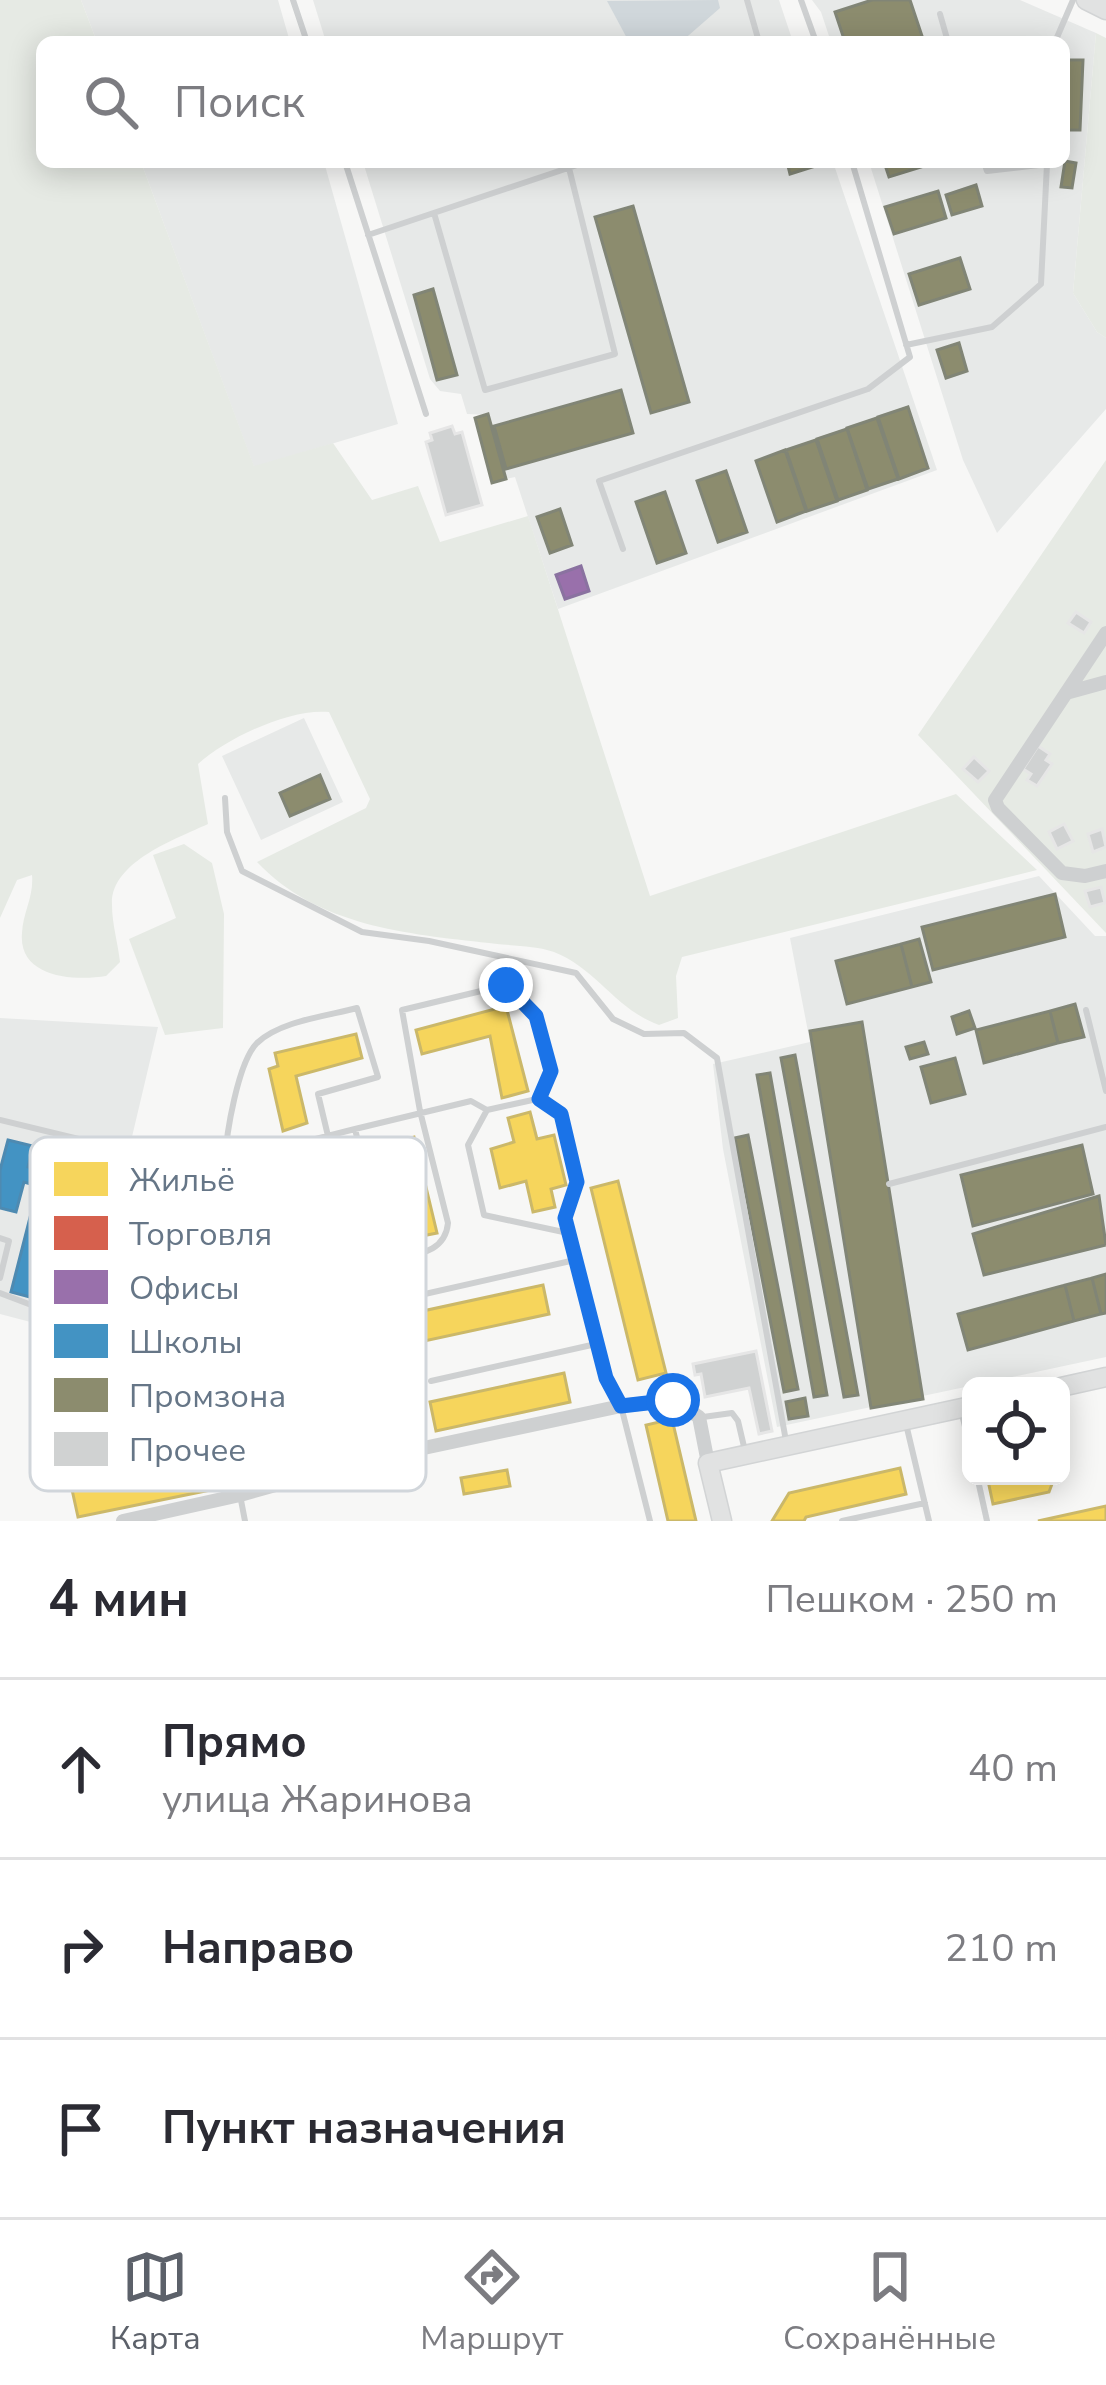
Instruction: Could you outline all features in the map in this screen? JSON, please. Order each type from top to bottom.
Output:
[{"type":"street","points":[[1086,0],[1106,10]]},
{"type":"street","points":[[1106,633],[995,800],[1062,873],[1085,876],[1106,871]]},
{"type":"street","points":[[1066,693],[1106,682]]},
{"type":"street","points":[[1070,1385],[1106,1377]]},
{"type":"street","points":[[426,1447],[621,1406],[673,1400],[699,1418],[722,1521]]},
{"type":"street","points":[[708,1463],[962,1408]]},
{"type":"street","points":[[123,1521],[258,1491]]},
{"type":"lane","points":[[293,0],[305,36]]},
{"type":"lane","points":[[747,0],[757,36]]},
{"type":"lane","points":[[801,0],[814,36]]},
{"type":"lane","points":[[1057,36],[1073,0]]},
{"type":"lane","points":[[940,14],[946,36]]},
{"type":"lane","points":[[347,168],[426,414]]},
{"type":"lane","points":[[368,235],[434,213],[569,168],[615,354],[485,390],[434,213]]},
{"type":"lane","points":[[623,549],[599,481],[868,389],[910,357],[854,168]]},
{"type":"lane","points":[[906,345],[992,327],[1042,284],[1047,168]]},
{"type":"lane","points":[[225,798],[227,832],[242,871],[285,894],[362,932],[429,941],[577,974],[613,1019],[644,1034],[684,1033],[717,1058],[787,1445]]},
{"type":"lane","points":[[426,1251],[440,1247],[448,1223],[420,1112],[402,1010],[506,985],[536,1016],[551,1071],[539,1099]]},
{"type":"lane","points":[[226,1137],[227,1119],[255,1044],[280,1030],[357,1008],[378,1077],[319,1094],[328,1136]]},
{"type":"lane","points":[[1086,1010],[1106,1091]]},
{"type":"lane","points":[[324,1137],[471,1101],[487,1110],[539,1099],[561,1114],[577,1182],[565,1218],[568,1233],[650,1521]]},
{"type":"lane","points":[[487,1110],[468,1145],[484,1215],[568,1233]]},
{"type":"lane","points":[[0,1120],[70,1137]]},
{"type":"lane","points":[[890,1184],[1106,1127]]},
{"type":"lane","points":[[355,1129],[357,1137]]},
{"type":"lane","points":[[0,1238],[9,1241],[0,1278]]},
{"type":"lane","points":[[426,1295],[574,1260]]},
{"type":"lane","points":[[0,1293],[30,1304]]},
{"type":"lane","points":[[430,1381],[596,1344]]},
{"type":"lane","points":[[699,1418],[732,1413],[746,1454]]},
{"type":"lane","points":[[905,1420],[929,1521]]},
{"type":"lane","points":[[979,1485],[987,1521]]},
{"type":"lane","points":[[242,1491],[245,1521]]},
{"type":"lane","points":[[842,1521],[925,1503]]},
{"type":"shaded area","points":[[0,0],[81,0],[95,36],[36,36],[36,168],[143,168],[254,466],[333,443],[372,500],[418,486],[440,542],[528,516],[650,896],[956,794],[1037,870],[682,957],[676,976],[678,1018],[659,1025],[554,952],[365,923],[307,900],[257,862],[366,808],[370,799],[329,712],[313,712],[260,727],[198,764],[208,824],[147,854],[122,876],[112,905],[120,962],[106,976],[51,973],[29,959],[22,933],[32,875],[17,880],[0,918]]},
{"type":"shaded area","points":[[81,0],[278,0],[288,36],[95,36]]},
{"type":"shaded area","points":[[313,0],[779,0],[791,36],[324,36]]},
{"type":"shaded area","points":[[718,0],[720,8],[688,36],[626,36],[607,1]]},
{"type":"shaded area","points":[[812,0],[1020,0],[1096,33],[1073,293],[1097,332],[1106,338],[1106,409],[997,533],[963,460],[871,168],[1070,168],[1070,36],[829,36]]},
{"type":"shaded area","points":[[1096,33],[1106,38],[1106,338],[1097,332],[1073,293]]},
{"type":"shaded area","points":[[143,168],[326,168],[398,424],[254,467]]},
{"type":"shaded area","points":[[365,168],[835,168],[937,470],[558,609],[515,477],[506,479],[489,415],[467,414],[461,394],[440,391],[430,379]]},
{"type":"shaded area","points":[[1106,460],[1106,933],[918,735]]},
{"type":"shaded area","points":[[304,718],[343,802],[261,840],[222,756]]},
{"type":"shaded area","points":[[184,844],[212,863],[224,914],[223,1028],[165,1035],[129,939],[176,918],[153,855]]},
{"type":"shaded area","points":[[1039,876],[1095,936],[1106,936],[1106,1357],[1012,1377],[962,1377],[962,1388],[777,1427],[723,1149],[713,1064],[810,1042],[790,938]]},
{"type":"shaded area","points":[[0,1018],[158,1027],[132,1137],[30,1137],[30,1322],[0,1314]]},
{"type":"building: Жильё","points":[[506,1006],[528,1091],[502,1098],[490,1036],[422,1054],[416,1030]]},
{"type":"building: Жильё","points":[[356,1034],[362,1058],[296,1076],[307,1123],[283,1131],[269,1069],[278,1066],[275,1053]]},
{"type":"building: Жильё","points":[[530,1112],[537,1139],[554,1135],[566,1185],[551,1189],[555,1207],[533,1212],[526,1181],[500,1188],[491,1149],[514,1142],[508,1118]]},
{"type":"building: Жильё","points":[[618,1181],[666,1373],[638,1380],[591,1188]]},
{"type":"building: Жильё","points":[[426,1187],[437,1233],[426,1235]]},
{"type":"building: Жильё","points":[[543,1285],[549,1314],[426,1341],[426,1310]]},
{"type":"building: Жильё","points":[[564,1373],[570,1402],[436,1431],[430,1402]]},
{"type":"building: Жильё","points":[[672,1419],[696,1521],[668,1521],[646,1425]]},
{"type":"building: Жильё","points":[[900,1468],[906,1494],[804,1521],[772,1521],[789,1493]]},
{"type":"building: Жильё","points":[[507,1470],[510,1486],[464,1494],[461,1478]]},
{"type":"building: Жильё","points":[[989,1485],[1052,1485],[1049,1492],[993,1504]]},
{"type":"building: Жильё","points":[[72,1491],[205,1491],[78,1517]]},
{"type":"building: Жильё","points":[[1106,1506],[1106,1521],[1038,1521]]},
{"type":"building: Офисы","points":[[581,566],[589,591],[565,599],[556,575]]},
{"type":"building: Школы","points":[[8,1140],[30,1145],[30,1184],[24,1182],[16,1212],[0,1208],[0,1170]]},
{"type":"building: Школы","points":[[30,1217],[30,1297],[11,1292]]},
{"type":"building: Промзона","points":[[872,0],[910,0],[922,36],[843,36],[835,12]]},
{"type":"building: Промзона","points":[[1070,60],[1083,60],[1080,130],[1070,130]]},
{"type":"building: Промзона","points":[[1076,163],[1072,188],[1061,187],[1064,168]]},
{"type":"building: Промзона","points":[[886,168],[918,168],[889,177]]},
{"type":"building: Промзона","points":[[976,185],[982,206],[952,215],[946,195]]},
{"type":"building: Промзона","points":[[938,191],[946,218],[894,234],[885,207]]},
{"type":"building: Промзона","points":[[633,206],[689,402],[651,413],[595,217]]},
{"type":"building: Промзона","points":[[960,258],[970,289],[919,305],[909,274]]},
{"type":"building: Промзона","points":[[433,289],[457,375],[437,380],[414,295]]},
{"type":"building: Промзона","points":[[959,343],[967,371],[946,378],[937,350]]},
{"type":"building: Промзона","points":[[621,390],[633,433],[506,469],[494,426]]},
{"type":"building: Промзона","points":[[908,407],[928,468],[899,479],[878,417]]},
{"type":"building: Промзона","points":[[488,414],[506,479],[492,483],[475,418]]},
{"type":"building: Промзона","points":[[877,418],[898,479],[868,489],[847,428]]},
{"type":"building: Промзона","points":[[847,429],[867,490],[838,500],[817,439]]},
{"type":"building: Промзона","points":[[816,440],[837,501],[807,511],[786,450]]},
{"type":"building: Промзона","points":[[785,450],[806,511],[777,522],[756,461]]},
{"type":"building: Промзона","points":[[726,471],[747,532],[718,542],[697,481]]},
{"type":"building: Промзона","points":[[665,492],[686,553],[657,563],[636,502]]},
{"type":"building: Промзона","points":[[560,509],[572,545],[550,553],[537,517]]},
{"type":"building: Промзона","points":[[320,775],[330,799],[290,816],[280,793]]},
{"type":"building: Промзона","points":[[1055,894],[1065,937],[933,970],[922,927]]},
{"type":"building: Промзона","points":[[919,939],[931,982],[912,987],[901,944]]},
{"type":"building: Промзона","points":[[901,944],[912,987],[847,1004],[836,961]]},
{"type":"building: Промзона","points":[[1075,1004],[1084,1037],[1058,1043],[1050,1011]]},
{"type":"building: Промзона","points":[[969,1011],[975,1028],[957,1034],[952,1017]]},
{"type":"building: Промзона","points":[[1050,1011],[1058,1043],[984,1063],[976,1030]]},
{"type":"building: Промзона","points":[[862,1022],[923,1399],[871,1408],[810,1031]]},
{"type":"building: Промзона","points":[[924,1042],[928,1054],[910,1059],[906,1047]]},
{"type":"building: Промзона","points":[[795,1055],[858,1395],[844,1397],[781,1058]]},
{"type":"building: Промзона","points":[[955,1058],[965,1094],[931,1103],[921,1067]]},
{"type":"building: Промзона","points":[[770,1073],[827,1395],[814,1397],[757,1075]]},
{"type":"building: Промзона","points":[[748,1135],[798,1389],[784,1392],[735,1138]]},
{"type":"building: Промзона","points":[[1082,1145],[1093,1194],[973,1226],[961,1175]]},
{"type":"building: Промзона","points":[[1099,1196],[1106,1245],[984,1275],[973,1234]]},
{"type":"building: Промзона","points":[[1106,1274],[1106,1313],[1101,1314],[1092,1278]]},
{"type":"building: Промзона","points":[[1092,1278],[1101,1314],[1074,1321],[1065,1285]]},
{"type":"building: Промзона","points":[[1065,1285],[1074,1321],[968,1350],[958,1314]]},
{"type":"building: Промзона","points":[[805,1398],[808,1416],[789,1419],[786,1402]]},
{"type":"building: Прочее","points":[[452,426],[455,434],[462,432],[482,505],[446,515],[426,442],[432,440],[430,433]]},
{"type":"building: Прочее","points":[[1076,612],[1091,622],[1084,633],[1068,623]]},
{"type":"building: Прочее","points":[[1038,746],[1050,754],[1046,760],[1052,764],[1037,786],[1027,780],[1031,774],[1023,769]]},
{"type":"building: Прочее","points":[[974,757],[989,771],[978,782],[963,769]]},
{"type":"building: Прочее","points":[[1064,824],[1073,841],[1057,849],[1049,832]]},
{"type":"building: Прочее","points":[[1102,829],[1106,847],[1093,852],[1088,834]]},
{"type":"building: Прочее","points":[[1101,887],[1105,903],[1090,907],[1085,891]]},
{"type":"building: Прочее","points":[[756,1351],[772,1431],[759,1434],[749,1388],[705,1397],[701,1374],[695,1375],[693,1364]]},
{"type":"route","points":[[506,985],[536,1016],[551,1071],[539,1099],[561,1114],[577,1182],[565,1218],[606,1378],[621,1406],[673,1400]]}]
